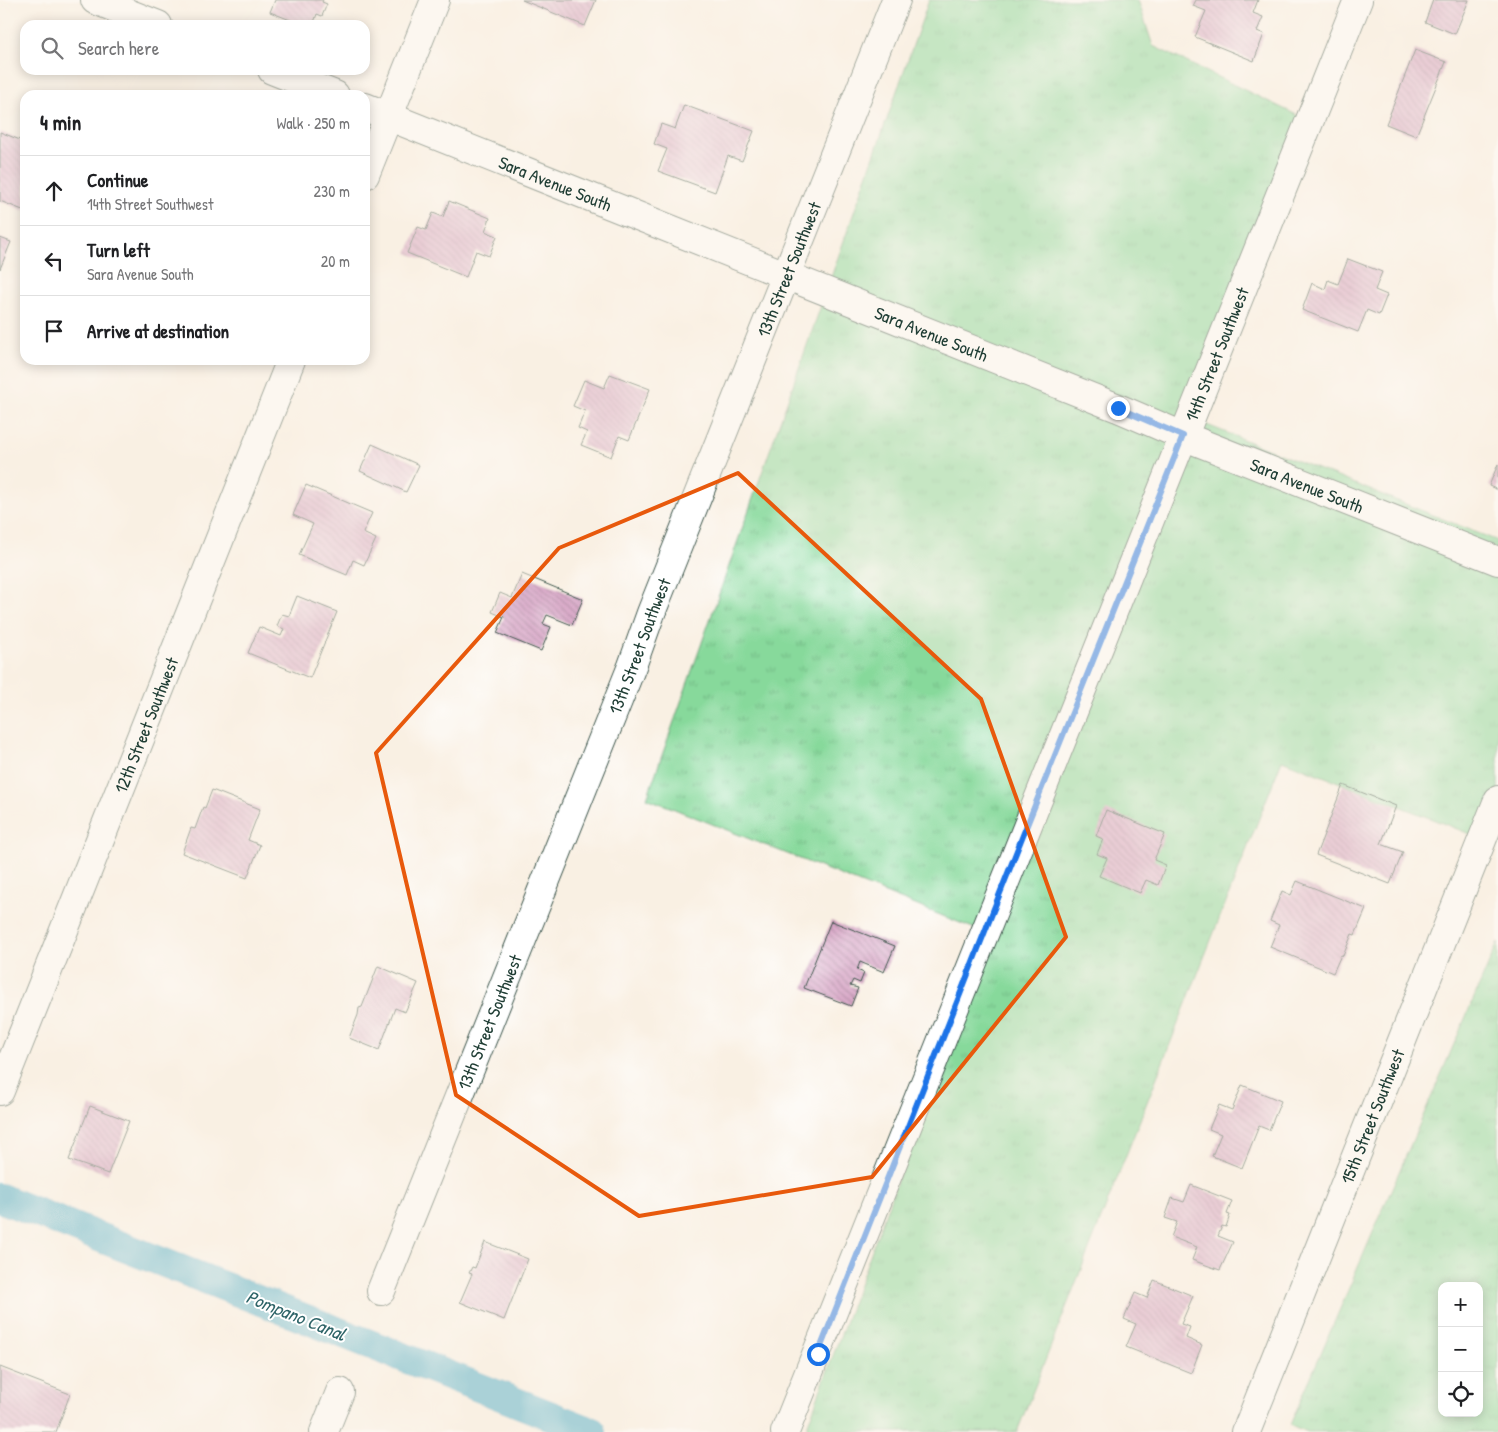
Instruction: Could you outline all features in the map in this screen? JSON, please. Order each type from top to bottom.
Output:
[{"type":"street","points":[[95,0],[145,20]]},
{"type":"street","points":[[370,149],[377,112],[435,0]]},
{"type":"street","name":"13th Street Southwest","points":[[381,1291],[896,0]]},
{"type":"street","name":"14th Street Southwest","points":[[785,1432],[1358,0]]},
{"type":"street","points":[[285,75],[322,90]]},
{"type":"street","name":"Sara Avenue South","points":[[377,112],[1498,561]]},
{"type":"street","name":"12th Street Southwest","points":[[0,1091],[289,365]]},
{"type":"street","name":"15th Street Southwest","points":[[1246,1432],[1498,800]]},
{"type":"street","points":[[324,1432],[340,1392]]},
{"type":"highlighted area","points":[[738,473],[981,699],[1066,937],[872,1177],[639,1216],[456,1095],[376,753],[559,548]]},
{"type":"green space","points":[[929,0],[1138,0],[1153,46],[1301,117],[1182,415],[1498,541],[1498,845],[1282,760],[1017,1432],[805,1432],[988,934],[647,798]]},
{"type":"green space","points":[[1498,942],[1498,1432],[1308,1432],[1290,1425]]},
{"type":"building","points":[[275,0],[323,0],[322,2],[327,4],[322,16],[317,14],[315,20],[290,20],[270,12]]},
{"type":"building","points":[[522,0],[596,0],[585,26]]},
{"type":"building","points":[[1196,0],[1258,0],[1253,13],[1263,17],[1257,31],[1264,34],[1254,61],[1195,37],[1206,11],[1193,6]]},
{"type":"building","points":[[1433,0],[1469,0],[1455,34],[1425,22]]},
{"type":"building","points":[[1415,50],[1446,62],[1416,136],[1386,124]]},
{"type":"building","points":[[684,105],[754,131],[742,161],[728,156],[715,192],[658,171],[667,149],[654,144],[661,124],[675,129]]},
{"type":"building","points":[[0,132],[20,140],[20,209],[0,201]]},
{"type":"building","points":[[449,201],[490,218],[485,231],[497,236],[489,256],[476,251],[466,277],[407,253],[418,227],[426,230],[433,213],[443,217]]},
{"type":"building","points":[[0,238],[11,242],[0,269]]},
{"type":"building","points":[[1348,259],[1382,272],[1375,290],[1387,295],[1379,315],[1367,310],[1358,332],[1302,310],[1312,283],[1325,289],[1328,280],[1338,284]]},
{"type":"building","points":[[610,374],[650,389],[629,440],[619,436],[611,457],[581,445],[587,432],[578,428],[585,411],[573,406],[584,380],[604,388]]},
{"type":"building","points":[[372,444],[419,465],[406,492],[360,471]]},
{"type":"building","points":[[1498,464],[1498,490],[1489,486]]},
{"type":"building","points":[[306,485],[372,513],[363,533],[376,539],[364,565],[353,560],[347,575],[299,555],[313,524],[293,515]]},
{"type":"building","points":[[522,574],[583,599],[572,625],[547,615],[543,624],[551,627],[541,651],[497,633],[504,617],[492,612],[500,593],[512,598]]},
{"type":"building","points":[[297,596],[337,612],[310,678],[248,653],[259,627],[281,636],[284,629],[277,626],[282,614],[289,616]]},
{"type":"building","points":[[1343,785],[1396,806],[1381,844],[1403,852],[1390,884],[1316,855]]},
{"type":"building","points":[[212,790],[260,809],[248,840],[260,845],[247,878],[182,853],[191,828],[195,829]]},
{"type":"building","points":[[1106,810],[1165,834],[1154,860],[1166,865],[1158,885],[1146,880],[1140,893],[1099,876],[1107,858],[1097,854],[1103,839],[1096,836]]},
{"type":"building","points":[[1297,881],[1366,909],[1355,935],[1352,934],[1343,956],[1341,955],[1333,973],[1270,947],[1279,925],[1270,921],[1282,891],[1291,895]]},
{"type":"building","points":[[831,921],[895,946],[884,972],[860,962],[857,970],[864,973],[860,983],[853,980],[850,986],[858,988],[851,1006],[804,988]]},
{"type":"building","points":[[378,966],[418,983],[405,1012],[395,1008],[379,1050],[349,1038],[359,1008],[362,1007]]},
{"type":"building","points":[[1242,1085],[1281,1101],[1269,1130],[1259,1126],[1242,1168],[1212,1156],[1221,1134],[1209,1129],[1219,1105],[1232,1110]]},
{"type":"building","points":[[90,1106],[129,1121],[108,1174],[69,1160]]},
{"type":"building","points":[[1191,1185],[1232,1201],[1227,1214],[1230,1215],[1226,1227],[1222,1226],[1218,1236],[1233,1242],[1220,1270],[1192,1260],[1197,1247],[1171,1237],[1177,1222],[1165,1218],[1172,1198],[1184,1202]]},
{"type":"building","points":[[485,1242],[528,1259],[504,1320],[460,1302],[472,1274],[469,1273],[472,1267],[475,1268]]},
{"type":"building","points":[[1154,1280],[1193,1296],[1181,1324],[1190,1327],[1186,1338],[1202,1345],[1191,1373],[1126,1347],[1136,1324],[1124,1319],[1135,1293],[1147,1298]]},
{"type":"building","points":[[0,1367],[70,1394],[56,1432],[0,1432]]},
{"type":"waterway","name":"Pompano Canal","points":[[0,1198],[592,1432]]},
{"type":"route","points":[[818,1354],[1183,436],[1118,408]]}]
